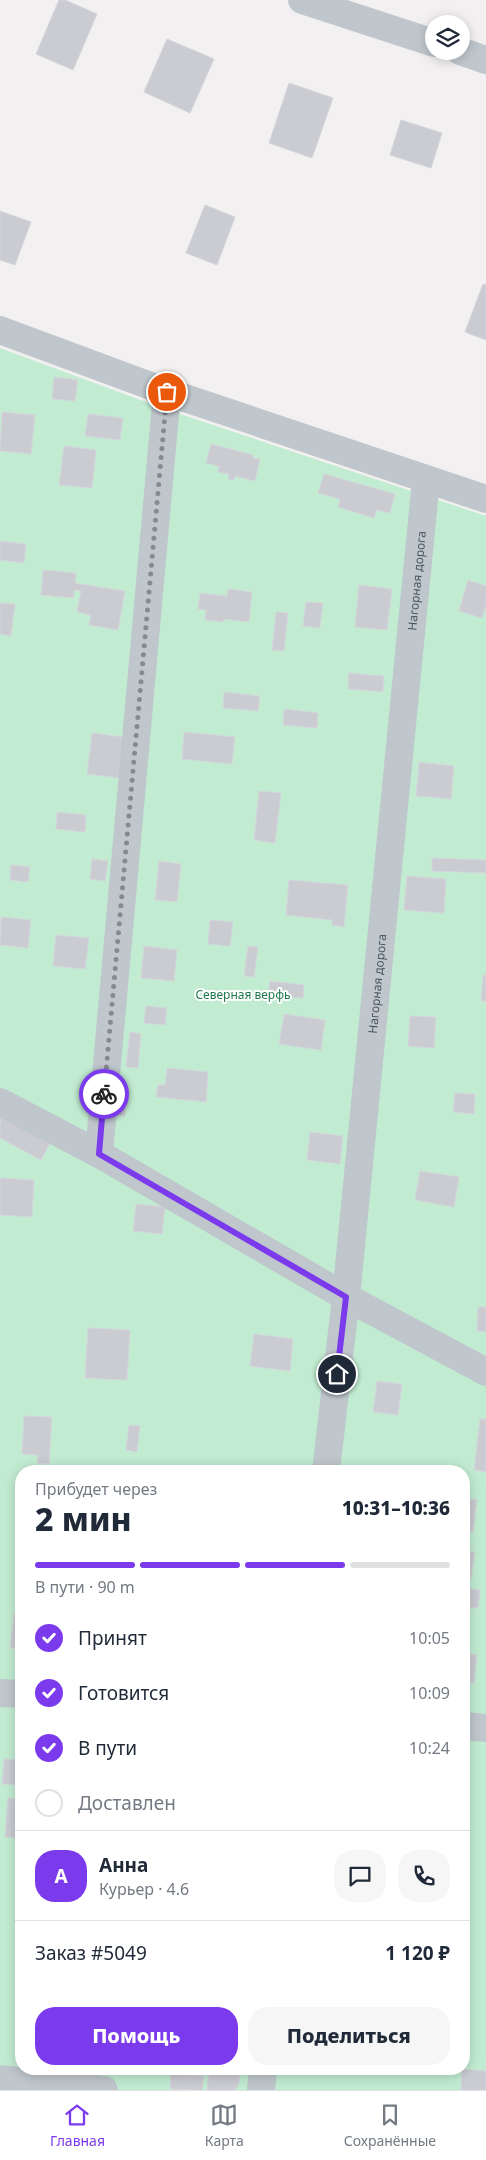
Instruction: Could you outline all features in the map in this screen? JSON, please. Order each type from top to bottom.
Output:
[{"type":"street","points":[[302,0],[425,40]]},
{"type":"street","points":[[470,54],[486,60]]},
{"type":"street","points":[[0,330],[166,401],[425,488],[486,499]]},
{"type":"street","points":[[99,1154],[166,401]]},
{"type":"street","name":"Нагорная дорога","points":[[327,1465],[346,1297],[425,488]]},
{"type":"street","points":[[0,1102],[99,1154],[346,1297],[486,1372]]},
{"type":"street","points":[[0,1693],[15,1694]]},
{"type":"street","points":[[470,1727],[486,1728]]},
{"type":"street","points":[[261,2090],[262,2075]]},
{"type":"street","points":[[0,2079],[104,2090]]},
{"type":"green space","name":"Северная верфь","points":[[0,348],[165,409],[486,516],[486,2090],[0,2090]]},
{"type":"building","points":[[59,0],[65,0],[97,14],[73,70],[36,54]]},
{"type":"building","points":[[167,39],[214,59],[190,113],[144,92]]},
{"type":"building","points":[[289,83],[333,98],[312,158],[269,143]]},
{"type":"building","points":[[401,120],[442,133],[431,168],[390,155]]},
{"type":"building","points":[[205,205],[235,217],[217,265],[186,253]]},
{"type":"building","points":[[0,211],[31,222],[15,265],[0,260]]},
{"type":"building","points":[[483,284],[486,285],[486,340],[465,332]]},
{"type":"building","points":[[54,377],[78,380],[75,401],[52,399]]},
{"type":"building","points":[[2,412],[35,415],[31,454],[0,451]]},
{"type":"building","points":[[88,414],[123,418],[120,440],[85,436]]},
{"type":"building","points":[[211,444],[253,455],[253,458],[260,459],[255,481],[235,476],[234,480],[228,479],[229,474],[218,472],[219,466],[206,463]]},
{"type":"building","points":[[64,446],[96,450],[92,488],[59,485]]},
{"type":"building","points":[[324,474],[395,494],[390,513],[377,510],[374,518],[338,507],[340,499],[318,493]]},
{"type":"building","points":[[0,541],[26,544],[24,563],[0,560]]},
{"type":"building","points":[[43,570],[76,573],[75,583],[125,591],[118,630],[89,625],[91,615],[77,612],[81,591],[74,590],[74,598],[41,595]]},
{"type":"building","points":[[468,580],[486,586],[486,606],[482,618],[459,611]]},
{"type":"building","points":[[359,585],[392,589],[387,630],[355,627]]},
{"type":"building","points":[[228,589],[252,592],[249,622],[224,619],[223,622],[205,620],[206,610],[198,609],[200,593],[227,596]]},
{"type":"building","points":[[306,602],[323,603],[320,628],[303,626]]},
{"type":"building","points":[[0,603],[15,604],[11,636],[0,634]]},
{"type":"building","points":[[276,612],[288,613],[284,651],[272,650]]},
{"type":"building","points":[[349,673],[384,676],[383,692],[348,689]]},
{"type":"building","points":[[224,692],[260,696],[258,711],[223,708]]},
{"type":"building","points":[[284,709],[318,713],[317,728],[283,725]]},
{"type":"building","points":[[184,732],[235,737],[232,764],[182,759]]},
{"type":"building","points":[[92,733],[124,737],[120,778],[87,774]]},
{"type":"building","points":[[419,762],[454,766],[451,799],[416,796]]},
{"type":"building","points":[[259,791],[281,793],[275,843],[254,840]]},
{"type":"building","points":[[57,812],[86,815],[85,832],[56,829]]},
{"type":"building","points":[[432,858],[486,860],[486,873],[432,871]]},
{"type":"building","points":[[92,859],[108,861],[105,881],[90,879]]},
{"type":"building","points":[[159,861],[181,864],[177,902],[155,900]]},
{"type":"building","points":[[11,865],[30,867],[28,882],[10,880]]},
{"type":"building","points":[[407,876],[446,879],[444,913],[404,910]]},
{"type":"building","points":[[289,880],[348,885],[344,927],[332,925],[332,920],[286,915]]},
{"type":"building","points":[[1,917],[31,920],[28,948],[0,945]]},
{"type":"building","points":[[210,920],[233,922],[230,946],[208,944]]},
{"type":"building","points":[[56,935],[89,938],[85,969],[53,966]]},
{"type":"building","points":[[144,946],[177,950],[174,981],[141,978]]},
{"type":"building","points":[[248,946],[258,947],[254,977],[244,976]]},
{"type":"building","points":[[483,975],[486,975],[486,1001],[481,1001]]},
{"type":"building","points":[[270,981],[304,985],[303,998],[268,995]]},
{"type":"building","points":[[146,1006],[167,1008],[165,1025],[144,1023]]},
{"type":"building","points":[[284,1014],[325,1020],[321,1050],[279,1044]]},
{"type":"building","points":[[410,1016],[436,1017],[434,1048],[408,1046]]},
{"type":"building","points":[[130,1032],[141,1034],[138,1068],[126,1067]]},
{"type":"building","points":[[167,1068],[208,1072],[206,1102],[156,1097],[158,1085],[165,1085]]},
{"type":"building","points":[[455,1093],[475,1094],[474,1114],[453,1112]]},
{"type":"building","points":[[116,1099],[126,1100],[125,1116],[115,1115]]},
{"type":"building","points":[[0,1110],[52,1139],[41,1160],[0,1138]]},
{"type":"building","points":[[310,1132],[343,1136],[340,1164],[307,1160]]},
{"type":"building","points":[[420,1171],[459,1177],[454,1207],[415,1200]]},
{"type":"building","points":[[0,1178],[34,1180],[32,1217],[0,1215]]},
{"type":"building","points":[[136,1204],[165,1207],[162,1234],[133,1231]]},
{"type":"building","points":[[478,1307],[486,1307],[486,1332],[477,1331]]},
{"type":"building","points":[[88,1328],[130,1330],[127,1380],[85,1378]]},
{"type":"building","points":[[254,1334],[293,1339],[290,1371],[250,1366]]},
{"type":"building","points":[[377,1381],[402,1384],[398,1415],[373,1412]]},
{"type":"building","points":[[24,1416],[52,1417],[49,1464],[37,1463],[38,1455],[22,1454]]},
{"type":"building","points":[[480,1419],[486,1419],[486,1472],[474,1470]]},
{"type":"building","points":[[129,1425],[140,1426],[137,1452],[126,1450]]},
{"type":"building","points":[[470,1499],[477,1500],[473,1532],[470,1532]]},
{"type":"building","points":[[470,1551],[475,1552],[470,1578]]},
{"type":"building","points":[[470,1589],[480,1590],[478,1608],[470,1607]]},
{"type":"building","points":[[14,1614],[15,1648],[10,1648]]},
{"type":"building","points":[[470,1654],[477,1655],[474,1683],[470,1683]]},
{"type":"building","points":[[4,1759],[15,1760],[15,1785],[2,1784]]},
{"type":"building","points":[[8,1798],[15,1799],[15,1838],[5,1837]]},
{"type":"building","points":[[470,2070],[486,2071],[486,2090],[461,2090],[462,2075],[470,2075]]},
{"type":"building","points":[[171,2075],[204,2076],[202,2090],[170,2089]]},
{"type":"building","points":[[208,2075],[240,2075],[239,2084],[235,2090],[207,2090]]},
{"type":"way so far","points":[[104,1094],[167,392]]},
{"type":"route","points":[[104,1094],[99,1154],[346,1297],[337,1374]]}]
